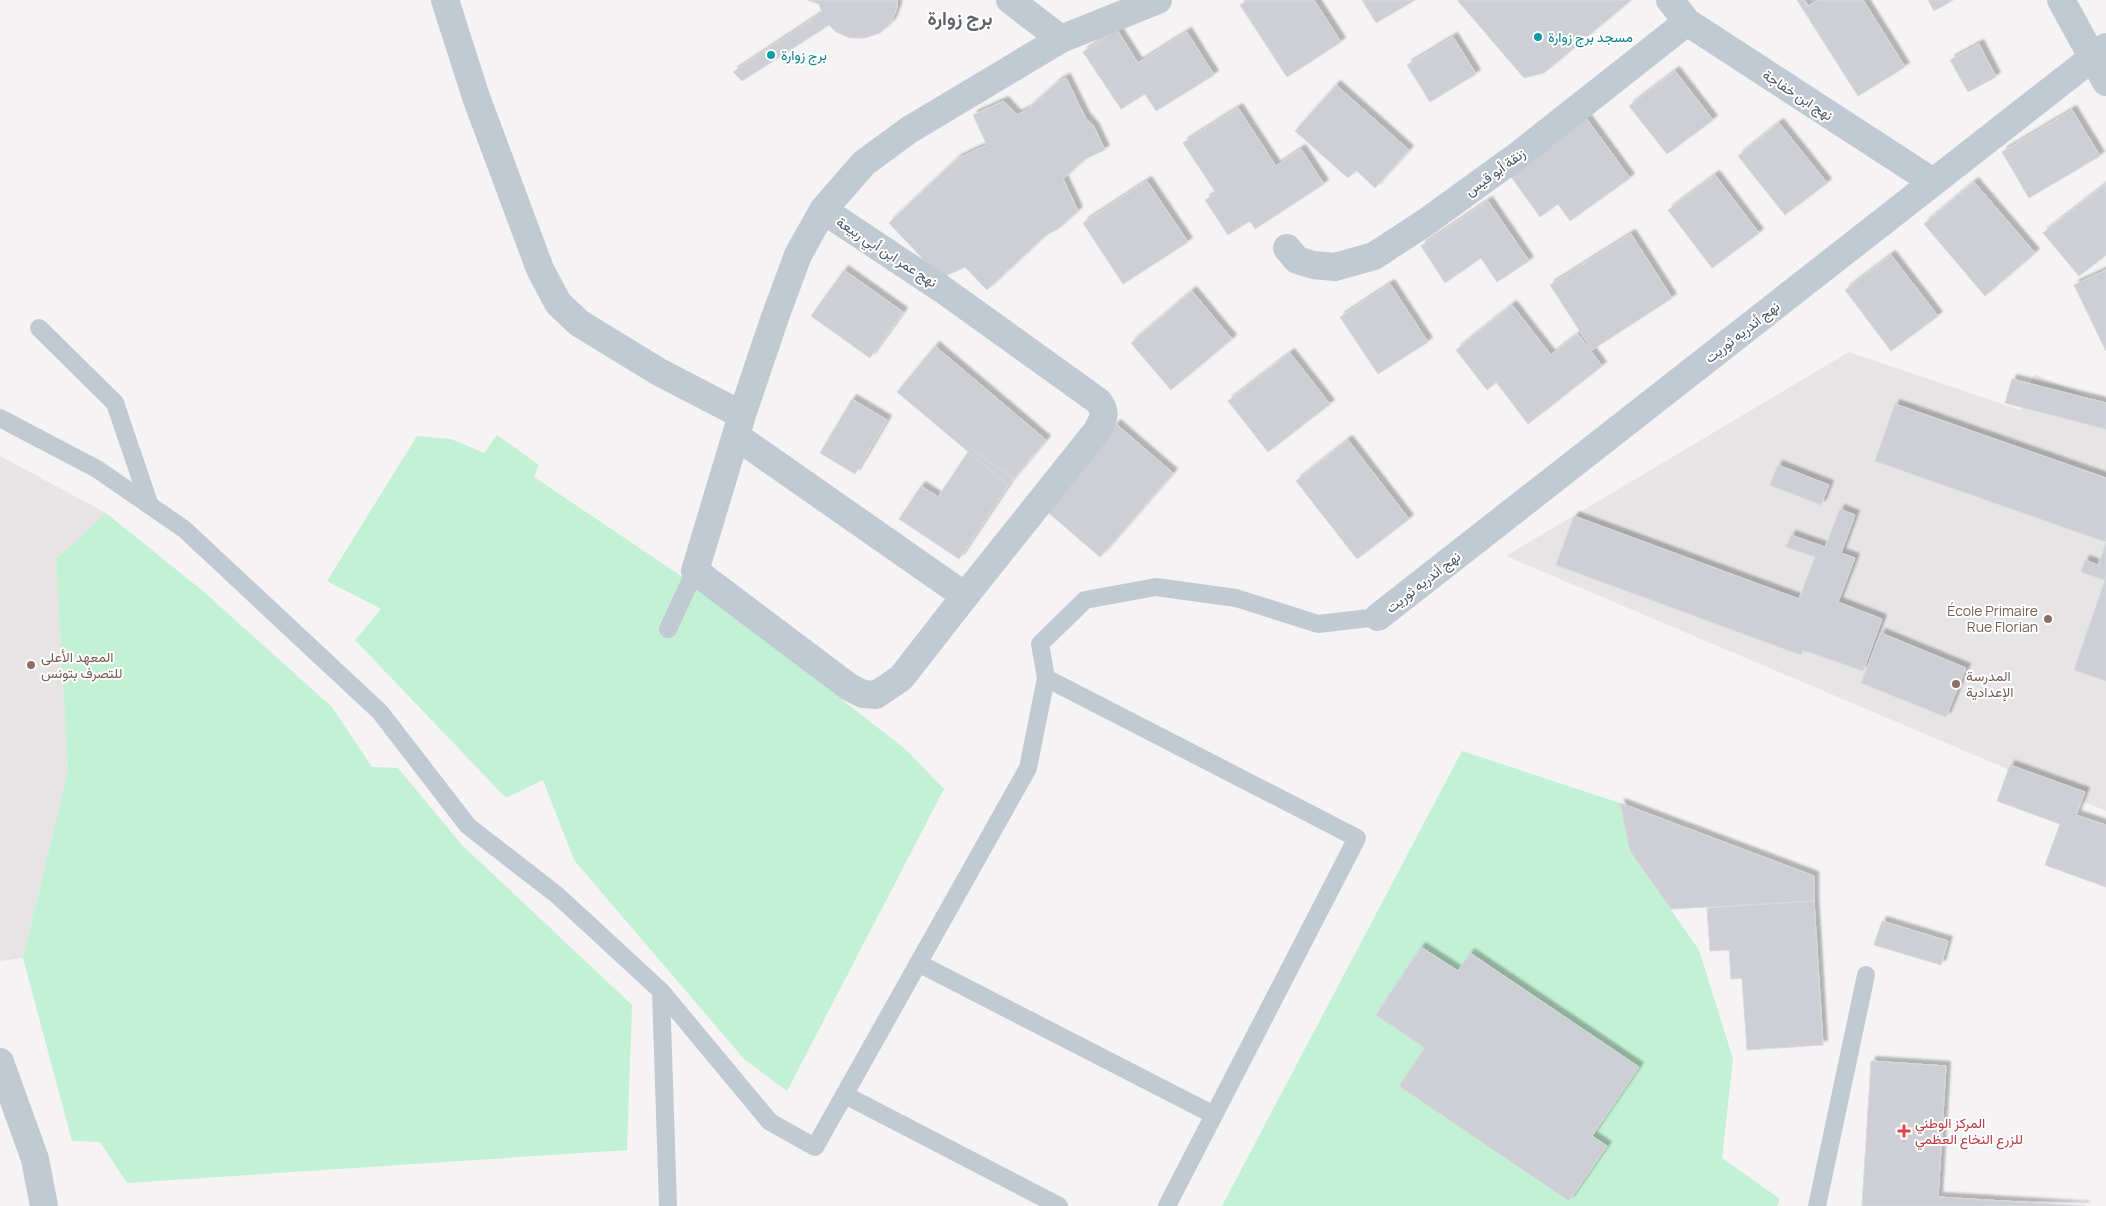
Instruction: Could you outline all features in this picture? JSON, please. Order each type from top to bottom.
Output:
[{"type":"street","points":[[445,0],[476,96],[540,269],[558,303],[579,323],[659,372],[739,426],[965,596],[901,678],[876,695],[863,694],[849,687],[695,571],[739,426],[774,320],[798,256],[823,210]]},
{"type":"street","points":[[1010,0],[1060,39]]},
{"type":"street","name":"نهج عمر ابن أبي ربيعة","points":[[965,596],[1096,432],[1104,417],[1103,408],[1098,401],[942,288],[823,210],[864,163],[909,130],[1060,39],[1158,0]]},
{"type":"street","name":"نهج ابن خفاجة","points":[[1670,0],[1687,22],[1933,182]]},
{"type":"street","points":[[2061,0],[2099,52],[2106,82]]},
{"type":"street","name":"زنقة أبو قيس","points":[[1287,248],[1297,260],[1313,265],[1335,267],[1374,256],[1426,222],[1521,153],[1687,22]]},
{"type":"street","name":"نهج أندريه ثوريت","points":[[1378,617],[2099,52]]},
{"type":"street","points":[[0,1062],[35,1159],[44,1206]]},
{"type":"lane","points":[[39,328],[115,403],[150,506]]},
{"type":"lane","points":[[0,418],[97,469],[184,529],[380,712],[468,826],[556,894],[662,991],[770,1122],[815,1147],[1028,768],[1046,678],[1040,644],[1085,600],[1156,587],[1236,598],[1318,624],[1378,617]]},
{"type":"lane","points":[[668,629],[695,571]]},
{"type":"lane","points":[[1046,678],[1357,838],[1167,1206]]},
{"type":"lane","points":[[918,963],[1214,1114]]},
{"type":"lane","points":[[1818,1206],[1866,975]]},
{"type":"lane","points":[[662,991],[668,1206]]},
{"type":"lane","points":[[845,1095],[1059,1206]]},
{"type":"shaded area","name":"المدرسة الإعدادية","points":[[1849,352],[2020,410],[2034,374],[2106,404],[2106,811],[1506,556]]},
{"type":"shaded area","name":"المعهد الأعلى للتصرف بتونس","points":[[0,456],[106,513],[56,559],[68,771],[23,958],[0,961]]},
{"type":"green space","points":[[497,435],[539,465],[534,477],[690,582],[904,748],[944,789],[787,1091],[744,1059],[574,860],[543,780],[506,798],[355,640],[381,609],[327,581],[417,436],[451,439],[484,453]]},
{"type":"green space","points":[[106,513],[204,592],[332,707],[372,767],[398,768],[462,845],[632,1005],[627,1150],[127,1183],[100,1142],[72,1141],[23,958],[68,771],[56,559]]},
{"type":"green space","points":[[1462,751],[1620,803],[1630,851],[1699,950],[1733,1059],[1722,1158],[1780,1199],[1777,1206],[1222,1206]]},
{"type":"building","name":"برج زوارة","points":[[808,0],[897,0],[897,8],[891,23],[880,33],[865,38],[850,38],[836,32],[829,25],[742,81],[733,72],[822,13],[819,4]]},
{"type":"building","points":[[1248,0],[1314,0],[1341,42],[1287,77],[1240,5]]},
{"type":"building","points":[[1362,0],[1415,0],[1376,23]]},
{"type":"building","name":"مسجد برج زوارة","points":[[1459,0],[1631,0],[1544,73],[1524,78]]},
{"type":"building","points":[[1797,0],[1804,0],[1808,6],[1818,0],[1863,0],[1905,67],[1858,96]]},
{"type":"building","points":[[1928,0],[1953,0],[1934,11]]},
{"type":"building","points":[[1117,30],[1138,63],[1187,32],[1214,75],[1156,111],[1145,94],[1121,109],[1083,52]]},
{"type":"building","points":[[1453,37],[1476,74],[1430,102],[1407,65]]},
{"type":"building","points":[[1979,44],[1996,77],[1968,92],[1950,60]]},
{"type":"building","points":[[1675,71],[1713,120],[1667,154],[1629,106]]},
{"type":"building","points":[[1066,78],[1085,117],[1094,127],[1105,150],[1085,159],[1063,179],[1078,211],[1058,229],[1046,235],[987,290],[965,267],[941,278],[889,223],[957,159],[987,145],[973,115],[1004,101],[1017,115],[1027,110],[1058,82]]},
{"type":"building","points":[[1336,85],[1409,150],[1375,188],[1356,170],[1348,178],[1295,131]]},
{"type":"building","points":[[1238,108],[1276,166],[1301,149],[1324,184],[1255,229],[1250,221],[1228,235],[1205,200],[1216,193],[1183,143]]},
{"type":"building","points":[[2072,110],[2100,156],[2029,198],[2002,152]]},
{"type":"building","points":[[1586,118],[1630,178],[1570,221],[1558,204],[1540,217],[1509,174]]},
{"type":"building","points":[[1779,123],[1827,183],[1785,215],[1738,156]]},
{"type":"building","points":[[1715,175],[1759,233],[1712,268],[1668,210]]},
{"type":"building","points":[[1147,181],[1188,242],[1123,284],[1083,223]]},
{"type":"building","points":[[1974,182],[2035,253],[1985,296],[1924,224]]},
{"type":"building","points":[[2106,184],[2106,255],[2079,276],[2043,233]]},
{"type":"building","points":[[1488,201],[1529,261],[1497,282],[1481,258],[1445,283],[1421,246]]},
{"type":"building","points":[[1631,234],[1672,298],[1592,350],[1550,285]]},
{"type":"building","points":[[1891,255],[1938,316],[1891,351],[1845,290]]},
{"type":"building","points":[[844,270],[903,312],[870,358],[811,316]]},
{"type":"building","points":[[2106,270],[2106,351],[2074,285]]},
{"type":"building","points":[[1390,284],[1428,342],[1378,374],[1340,317]]},
{"type":"building","points":[[1192,291],[1232,339],[1171,390],[1131,343]]},
{"type":"building","points":[[1512,305],[1551,355],[1578,334],[1602,366],[1528,424],[1496,382],[1487,390],[1456,350]]},
{"type":"building","points":[[935,346],[1046,440],[1008,485],[897,392]]},
{"type":"building","points":[[1290,353],[1330,404],[1268,452],[1228,401]]},
{"type":"building","points":[[2012,379],[2106,403],[2106,429],[2005,403]]},
{"type":"building","points":[[852,399],[887,420],[855,474],[820,453]]},
{"type":"building","points":[[1895,404],[2106,478],[2106,542],[1875,461]]},
{"type":"building","points":[[1116,424],[1173,473],[1100,557],[1043,508]]},
{"type":"building","points":[[1348,440],[1409,519],[1357,559],[1296,481]]},
{"type":"building","points":[[970,449],[1013,478],[959,559],[899,519],[921,486],[938,497]]},
{"type":"building","points":[[1778,465],[1829,485],[1821,505],[1770,485]]},
{"type":"building","points":[[1840,509],[1855,515],[1841,553],[1855,558],[1838,602],[1882,619],[1863,671],[1803,650],[1801,655],[1556,565],[1574,516],[1799,599],[1815,557],[1786,547],[1791,535],[1825,547]]},
{"type":"building","points":[[2106,543],[2106,681],[2074,670],[2105,580],[2081,572],[2085,560],[2098,565]]},
{"type":"building","points":[[1881,633],[1966,668],[1946,717],[1861,683]]},
{"type":"building","points":[[2010,765],[2085,792],[2076,815],[2106,825],[2106,887],[2045,865],[2060,824],[1997,801]]},
{"type":"building","points":[[1620,803],[1814,876],[1814,901],[1671,909],[1630,851]]},
{"type":"building","points":[[1814,901],[1823,1045],[1747,1050],[1742,978],[1731,979],[1729,950],[1710,951],[1707,908]]},
{"type":"building","points":[[1882,921],[1948,941],[1941,965],[1874,945]]},
{"type":"building","points":[[1421,947],[1458,971],[1470,953],[1639,1067],[1592,1136],[1607,1146],[1569,1201],[1399,1086],[1425,1048],[1376,1015]]},
{"type":"building","name":"المركز الوطني للزرع النخاع العظمي","points":[[1871,1061],[1946,1066],[1938,1197],[2085,1206],[1862,1206]]},
{"type":"place","name":"مسجد برج زوارة","points":[[1538,37]]},
{"type":"place","name":"برج زوارة","points":[[771,55]]},
{"type":"place","name":"École Primaire Rue Florian","points":[[2048,619]]},
{"type":"place","name":"المعهد الأعلى للتصرف بتونس","points":[[31,665]]},
{"type":"place","name":"المدرسة الإعدادية","points":[[1956,684]]},
{"type":"place","name":"المركز الوطني للزرع النخاع العظمي","points":[[1904,1131]]},
{"type":"district","name":"برج زوارة","points":[[960,18]]}]
